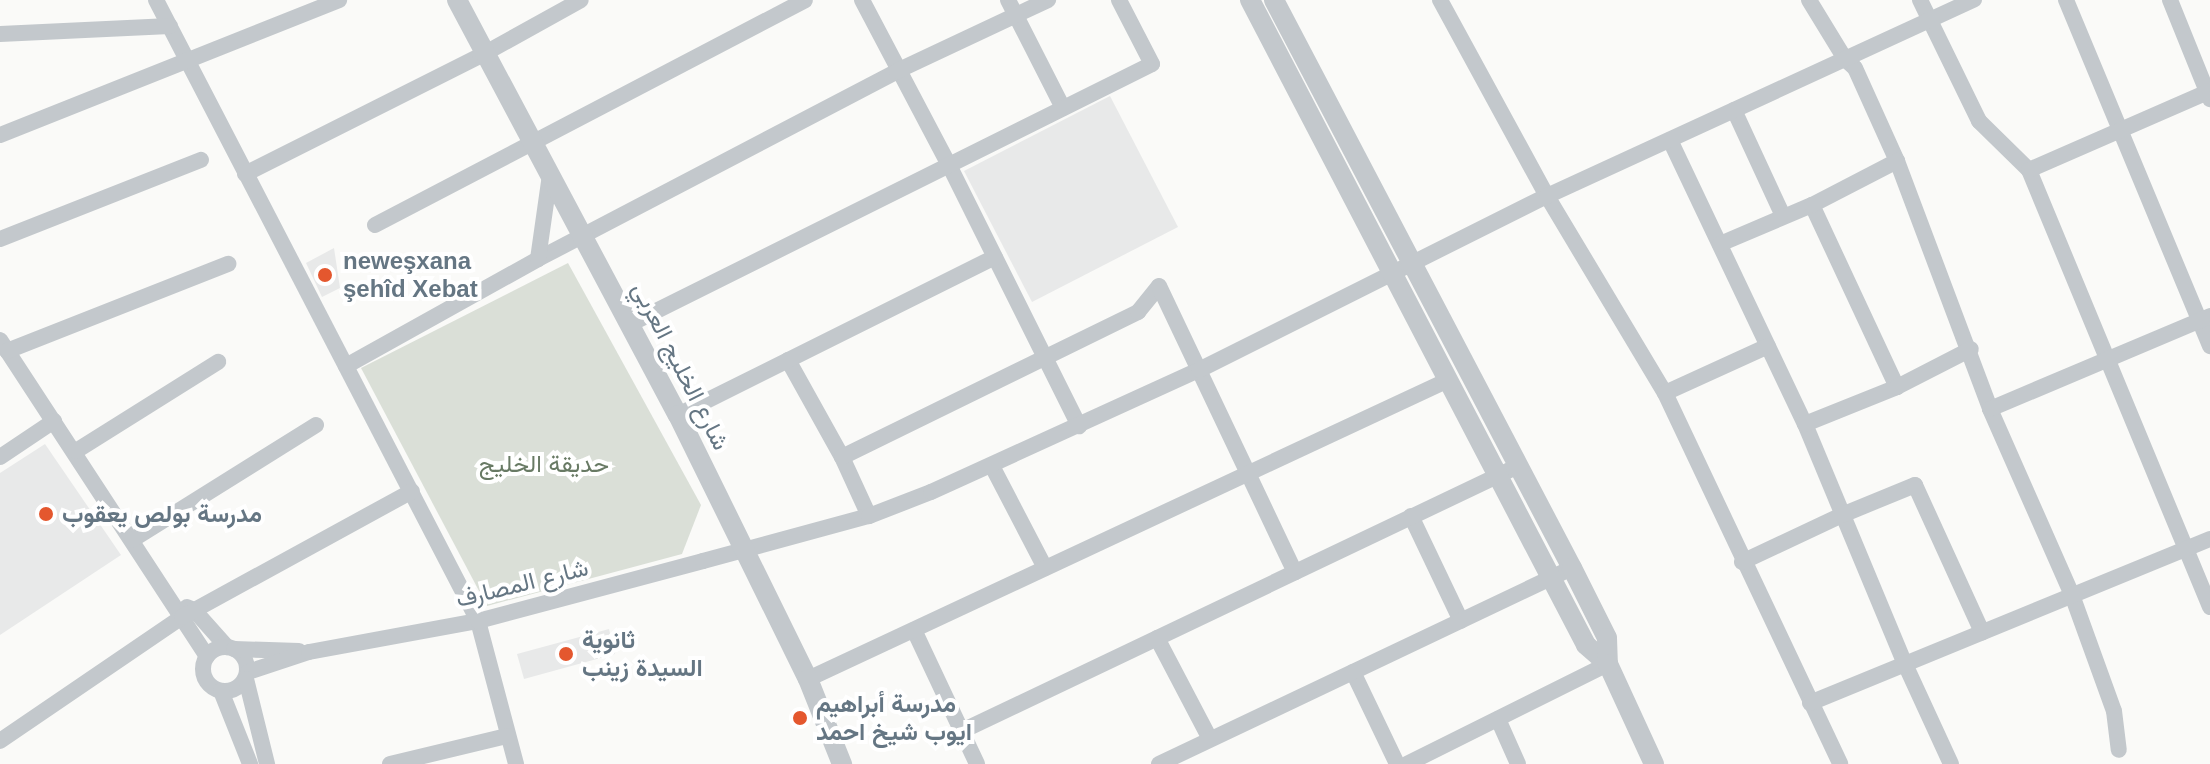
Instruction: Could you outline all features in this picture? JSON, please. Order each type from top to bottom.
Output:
[{"type":"street","points":[[156,0],[478,621],[516,764]]},
{"type":"street","points":[[0,135],[339,0]]},
{"type":"street","name":"شارع الخليج العربي","points":[[457,0],[678,415],[808,679],[842,764]]},
{"type":"street","points":[[245,174],[485,53],[581,0]]},
{"type":"street","points":[[375,225],[805,0]]},
{"type":"street","points":[[862,0],[949,165],[1079,426]]},
{"type":"street","points":[[346,366],[538,259],[1012,8],[1048,0]]},
{"type":"street","points":[[630,324],[1152,64],[1119,0]]},
{"type":"street","points":[[1250,0],[1586,645],[1608,664]]},
{"type":"street","points":[[1274,0],[1607,638],[1608,664],[1654,764]]},
{"type":"street","points":[[1440,0],[1547,196],[1665,393],[1742,562],[1840,764]]},
{"type":"street","points":[[1809,0],[1845,59],[1855,68],[1897,161],[1971,349],[1990,409],[2072,595],[2114,711],[2119,750]]},
{"type":"street","points":[[1920,0],[1979,121],[2029,170],[2210,607]]},
{"type":"street","name":"شارع المصارف","points":[[247,676],[309,652],[478,621],[869,516],[992,466],[1199,370],[1547,196],[1974,0]]},
{"type":"street","points":[[2066,0],[2120,130],[2205,318],[2210,346]]},
{"type":"street","points":[[2029,170],[2209,94],[2170,0]]},
{"type":"street","points":[[1012,8],[1063,108]]},
{"type":"street","points":[[0,34],[170,26]]},
{"type":"street","points":[[1734,110],[1783,216]]},
{"type":"street","points":[[1670,140],[1805,424],[1905,664],[1951,764]]},
{"type":"street","points":[[0,239],[201,160]]},
{"type":"street","points":[[1720,244],[1812,205],[1897,161]]},
{"type":"street","points":[[538,259],[550,175]]},
{"type":"street","points":[[1812,205],[1897,387]]},
{"type":"street","points":[[678,415],[995,257]]},
{"type":"street","points":[[228,264],[4,346],[76,451],[170,602],[245,658],[267,764]]},
{"type":"street","points":[[842,457],[1138,312],[1159,286],[1295,572]]},
{"type":"street","points":[[1990,409],[2205,318]]},
{"type":"street","points":[[1665,393],[1768,346]]},
{"type":"street","points":[[1805,424],[1897,387],[1971,349]]},
{"type":"street","points":[[788,360],[842,457],[869,516]]},
{"type":"street","points":[[76,451],[218,362]]},
{"type":"street","points":[[808,679],[1448,380]]},
{"type":"street","points":[[0,457],[54,421]]},
{"type":"street","points":[[132,540],[316,425]]},
{"type":"street","points":[[992,466],[1045,568]]},
{"type":"street","points":[[962,731],[1518,466]]},
{"type":"street","points":[[1742,562],[1915,485],[1982,632]]},
{"type":"street","points":[[0,741],[188,613],[412,491]]},
{"type":"street","points":[[1411,516],[1461,621]]},
{"type":"street","points":[[1810,703],[2210,539]]},
{"type":"street","points":[[1159,764],[1572,568]]},
{"type":"street","points":[[188,613],[207,656],[204,677],[221,691],[250,764]]},
{"type":"street","points":[[914,630],[977,764]]},
{"type":"street","points":[[1157,638],[1210,739]]},
{"type":"street","points":[[207,656],[230,648]]},
{"type":"street","name":"شارع المصارف","points":[[230,648],[309,652]]},
{"type":"street","points":[[1409,764],[1608,664]]},
{"type":"street","points":[[1353,672],[1397,764]]},
{"type":"street","points":[[221,691],[235,690],[247,676]]},
{"type":"street","points":[[1498,719],[1518,764]]},
{"type":"street","points":[[390,764],[507,736]]},
{"type":"shaded area","points":[[1110,96],[1178,227],[1032,302],[964,171]]},
{"type":"shaded area","name":"neweşxana şehîd Xebat","points":[[334,248],[340,288],[322,297],[306,263]]},
{"type":"shaded area","name":"مدرسة بولص يعقوب","points":[[45,444],[121,555],[0,635],[0,473]]},
{"type":"shaded area","name":"ثانوية السيدة زينب","points":[[609,629],[615,654],[524,679],[517,654]]},
{"type":"green space","name":"حديقة الخليج","points":[[568,263],[701,505],[682,554],[487,606],[361,368]]},
{"type":"place","name":"neweşxana şehîd Xebat","points":[[325,275]]},
{"type":"place","name":"مدرسة بولص يعقوب","points":[[46,514]]},
{"type":"place","name":"ثانوية السيدة زينب","points":[[566,654]]},
{"type":"place","name":"مدرسة أبراهيم ايوب شيخ احمد","points":[[800,718]]}]
